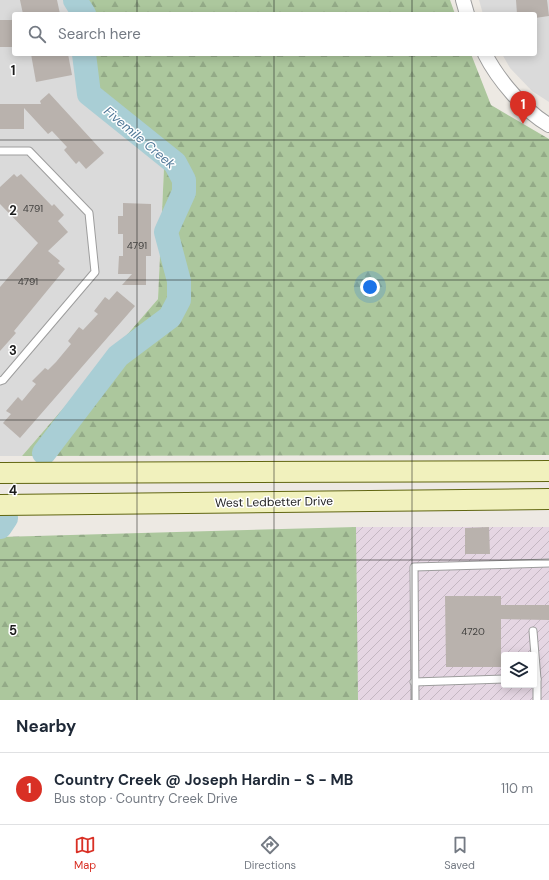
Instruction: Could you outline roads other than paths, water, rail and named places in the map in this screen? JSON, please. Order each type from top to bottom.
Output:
[{"type":"main road","points":[[0,474],[549,471]]},
{"type":"main road","points":[[426,472],[426,501]]},
{"type":"main road","name":"West Ledbetter Drive","points":[[0,505],[549,499]]},
{"type":"street","points":[[463,0],[466,12]]},
{"type":"street","points":[[486,56],[521,102],[540,120],[549,125]]},
{"type":"lane","points":[[0,151],[29,151],[89,213],[95,272],[3,380],[0,381]]},
{"type":"lane","points":[[415,700],[414,567],[549,563]]},
{"type":"lane","points":[[533,631],[534,652]]},
{"type":"lane","points":[[414,682],[501,680]]},
{"type":"lane","points":[[536,688],[537,700]]},
{"type":"waterway","name":"Fivemile Creek","points":[[75,0],[83,12]]},
{"type":"waterway","name":"Fivemile Creek","points":[[44,453],[118,356],[170,317],[179,300],[179,281],[166,232],[184,192],[184,180],[175,163],[89,94],[84,56]]},
{"type":"waterway","name":"Fivemile Creek","points":[[0,527],[6,518]]},
{"type":"place","name":"Country Creek @ Joseph Hardin - S - MB","points":[[523,124]]}]
